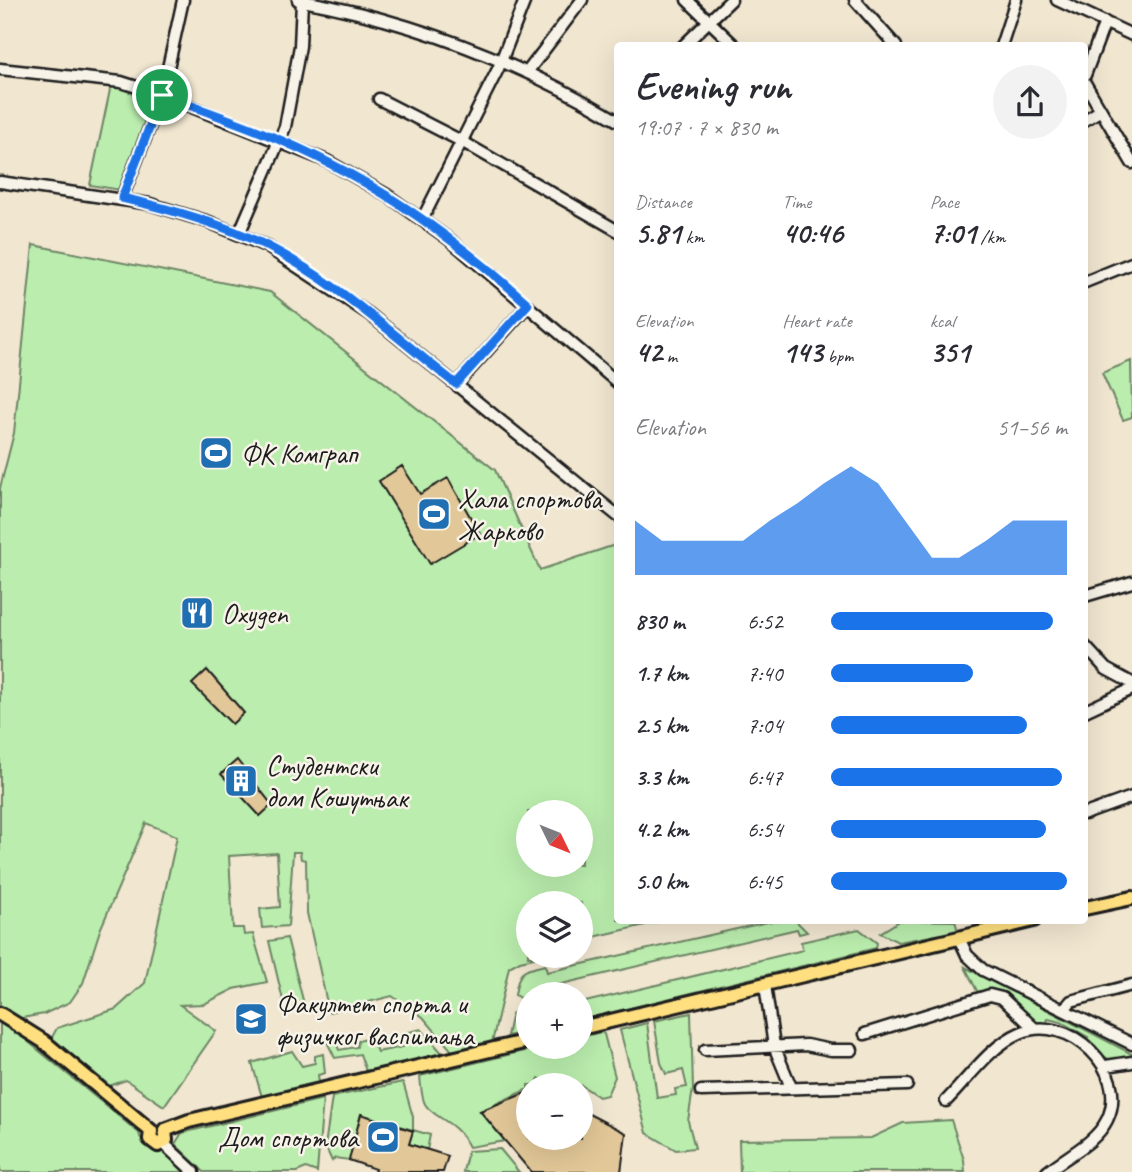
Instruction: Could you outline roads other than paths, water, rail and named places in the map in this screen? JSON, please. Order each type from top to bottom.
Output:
[{"type":"main road","points":[[1088,907],[1132,898]]},
{"type":"main road","points":[[593,1025],[1017,924]]},
{"type":"main road","points":[[0,1014],[36,1035],[151,1131],[158,1127],[164,1137],[189,1121],[516,1044]]},
{"type":"street","points":[[122,198],[162,95],[183,0]]},
{"type":"street","points":[[239,234],[281,140],[295,83],[300,0],[398,23],[502,59],[614,118]]},
{"type":"street","points":[[422,220],[502,59],[525,0]]},
{"type":"street","points":[[528,71],[582,0]]},
{"type":"street","points":[[687,0],[731,42]]},
{"type":"street","points":[[687,42],[731,0]]},
{"type":"street","points":[[855,0],[892,42]]},
{"type":"street","points":[[1002,42],[1016,0]]},
{"type":"street","points":[[1057,0],[1132,35]]},
{"type":"street","points":[[1088,67],[1105,22]]},
{"type":"street","points":[[0,69],[121,82],[281,140],[354,176],[480,262],[614,379]]},
{"type":"street","points":[[1088,88],[1132,163]]},
{"type":"street","points":[[379,99],[463,142],[614,229]]},
{"type":"street","points":[[1088,118],[1101,110]]},
{"type":"street","points":[[0,182],[122,198],[173,211],[239,234],[296,263],[332,287],[456,384],[614,513]]},
{"type":"street","points":[[1088,281],[1132,263]]},
{"type":"street","points":[[456,384],[528,304]]},
{"type":"street","points":[[1088,595],[1132,582]]},
{"type":"street","points":[[1088,649],[1106,669],[1132,683]]},
{"type":"street","points":[[1088,710],[1132,689]]},
{"type":"street","points":[[1088,813],[1132,797]]},
{"type":"street","points":[[959,938],[967,955],[983,970],[1132,1044]]},
{"type":"street","points":[[765,985],[774,1046],[791,1087]]},
{"type":"street","points":[[1064,1010],[1071,1001],[1132,985]]},
{"type":"street","points":[[865,1034],[990,995],[1002,998],[1034,1028]]},
{"type":"street","points":[[946,1101],[1005,1041],[1034,1028],[1047,1028],[1067,1036],[1106,1066],[1112,1101],[1105,1123],[1098,1134],[1047,1172]]},
{"type":"street","points":[[705,1050],[806,1045],[831,1051],[852,1050]]},
{"type":"street","points":[[1106,1066],[1132,1062]]},
{"type":"street","points":[[701,1091],[907,1085]]},
{"type":"street","points":[[164,1137],[194,1172]]},
{"type":"place","name":"ФК Комграп","points":[[216,453]]},
{"type":"place","name":"Хала спортова Жарково","points":[[434,514]]},
{"type":"place","name":"Oxygen","points":[[197,613]]},
{"type":"place","name":"Студентски дом Кошутњак","points":[[241,781]]},
{"type":"place","name":"Факултет спорта и физичког васпитања","points":[[251,1019]]},
{"type":"place","name":"Дом спортова","points":[[383,1137]]}]
